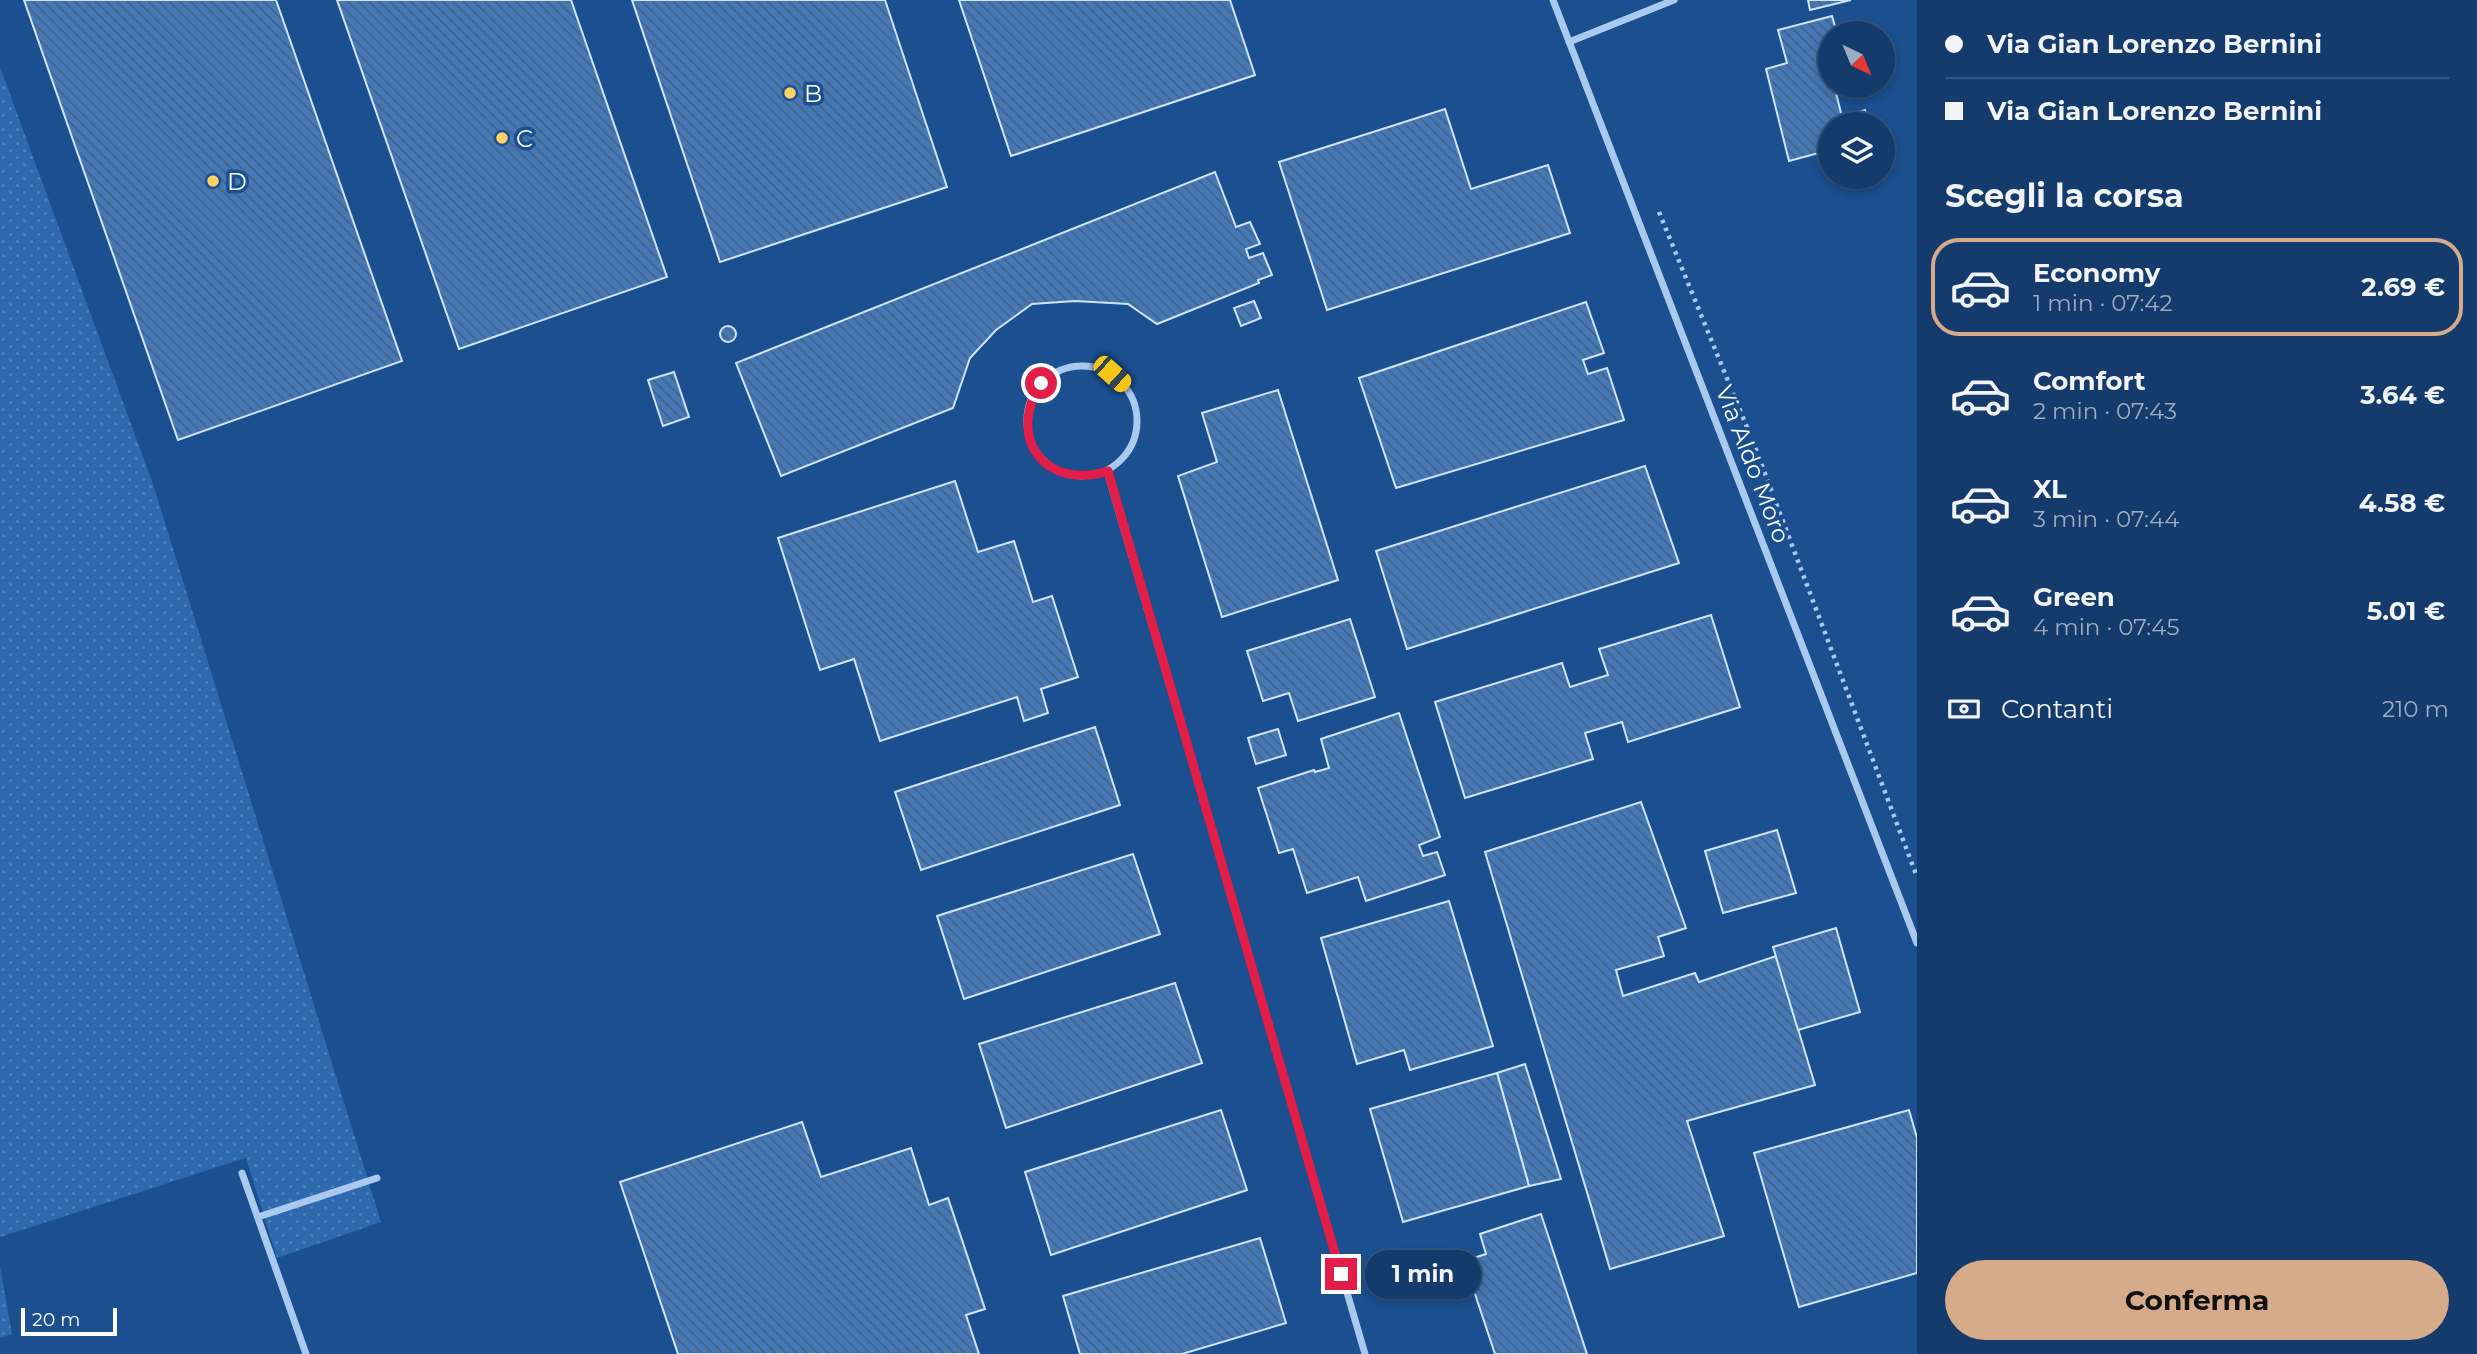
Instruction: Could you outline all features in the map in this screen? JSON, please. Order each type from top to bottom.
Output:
[{"type":"street","name":"Via Aldo Moro","points":[[1553,0],[1917,943]]},
{"type":"street","points":[[1569,42],[1674,0]]},
{"type":"street","points":[[1075,366],[1094,367],[1112,374],[1124,385],[1133,399],[1137,415],[1136,432],[1131,447],[1121,461],[1108,471],[1092,476],[1059,472],[1045,463],[1035,450],[1028,435],[1027,419],[1031,400],[1041,383],[1056,372],[1075,366]]},
{"type":"street","points":[[1108,471],[1365,1354]]},
{"type":"street","points":[[242,1173],[306,1354]]},
{"type":"street","points":[[258,1217],[377,1178]]},
{"type":"path","points":[[1655,202],[1755,447],[1917,877]]},
{"type":"shaded area","points":[[0,67],[153,484],[381,1222],[277,1258],[246,1158],[0,1237]]},
{"type":"shaded area","points":[[0,1267],[12,1334],[0,1338]]},
{"type":"building","name":"D","points":[[24,0],[276,0],[402,361],[178,440]]},
{"type":"building","name":"C","points":[[337,0],[571,0],[667,277],[459,349]]},
{"type":"building","name":"B","points":[[632,0],[885,0],[947,187],[720,262]]},
{"type":"building","points":[[959,0],[1230,0],[1255,75],[1011,156]]},
{"type":"building","points":[[1808,0],[1851,0],[1810,10]]},
{"type":"building","points":[[1832,16],[1833,21],[1818,21],[1818,98],[1837,98],[1841,112],[1818,112],[1818,153],[1789,161],[1766,69],[1787,63],[1778,30]]},
{"type":"building","points":[[1445,109],[1471,189],[1548,165],[1570,233],[1327,310],[1279,162]]},
{"type":"building","points":[[1215,172],[1236,227],[1250,222],[1260,244],[1246,249],[1249,258],[1263,253],[1272,275],[1258,280],[1259,283],[1157,324],[1128,304],[1075,301],[1032,304],[996,330],[970,358],[953,408],[781,476],[736,363]]},
{"type":"building","points":[[1254,301],[1261,318],[1241,326],[1234,308]]},
{"type":"building","points":[[1586,302],[1604,353],[1583,360],[1588,374],[1607,368],[1624,420],[1396,488],[1359,378]]},
{"type":"building","points":[[728,326],[734,328],[734,340],[728,342],[722,340],[720,334],[722,328]]},
{"type":"building","points":[[674,372],[689,417],[663,426],[648,380]]},
{"type":"building","points":[[1278,390],[1338,580],[1222,617],[1178,476],[1217,462],[1202,413]]},
{"type":"building","points":[[1645,466],[1679,563],[1407,649],[1376,551]]},
{"type":"building","points":[[955,481],[978,552],[1014,541],[1033,602],[1052,596],[1078,677],[1041,689],[1048,713],[1024,721],[1017,697],[880,741],[854,659],[820,670],[778,538]]},
{"type":"building","points":[[1711,615],[1740,707],[1628,742],[1622,722],[1585,733],[1593,759],[1465,798],[1435,702],[1562,663],[1570,687],[1608,675],[1599,649]]},
{"type":"building","points":[[1350,619],[1375,697],[1298,721],[1289,693],[1263,701],[1247,651]]},
{"type":"building","points":[[1399,713],[1440,837],[1419,845],[1423,856],[1437,852],[1445,875],[1366,901],[1358,877],[1307,893],[1293,849],[1279,853],[1258,788],[1314,770],[1315,772],[1329,768],[1321,739]]},
{"type":"building","points":[[1095,727],[1120,805],[921,870],[895,792]]},
{"type":"building","points":[[1278,729],[1286,755],[1256,764],[1248,738]]},
{"type":"building","points":[[1641,802],[1686,928],[1658,937],[1664,956],[1616,970],[1623,996],[1695,973],[1699,982],[1776,956],[1815,1085],[1687,1121],[1724,1236],[1610,1269],[1485,852]]},
{"type":"building","points":[[1777,830],[1796,893],[1723,913],[1705,851]]},
{"type":"building","points":[[1133,854],[1160,934],[964,999],[937,916]]},
{"type":"building","points":[[1449,901],[1493,1046],[1410,1070],[1404,1050],[1357,1064],[1321,938]]},
{"type":"building","points":[[1836,928],[1860,1012],[1798,1030],[1773,947]]},
{"type":"building","points":[[1175,983],[1202,1063],[1006,1128],[979,1044]]},
{"type":"building","points":[[1525,1064],[1561,1179],[1529,1186],[1497,1073]]},
{"type":"building","points":[[1497,1073],[1529,1186],[1403,1222],[1370,1109]]},
{"type":"building","points":[[1221,1110],[1247,1190],[1051,1255],[1025,1172]]},
{"type":"building","points":[[1909,1110],[1917,1138],[1917,1273],[1799,1307],[1754,1153]]},
{"type":"building","points":[[802,1122],[821,1177],[911,1148],[929,1205],[948,1198],[985,1309],[966,1315],[979,1354],[678,1354],[620,1182]]},
{"type":"building","points":[[1541,1214],[1587,1354],[1495,1354],[1464,1261],[1486,1254],[1480,1234]]},
{"type":"building","points":[[1260,1238],[1286,1323],[1182,1354],[1080,1354],[1063,1296]]},
{"type":"place","name":"B","points":[[790,93]]},
{"type":"place","name":"C","points":[[502,138]]},
{"type":"place","name":"D","points":[[213,181]]},
{"type":"route","points":[[1041,383],[1031,400],[1027,419],[1028,435],[1035,450],[1045,463],[1059,472],[1092,476],[1108,471],[1341,1274]]}]
